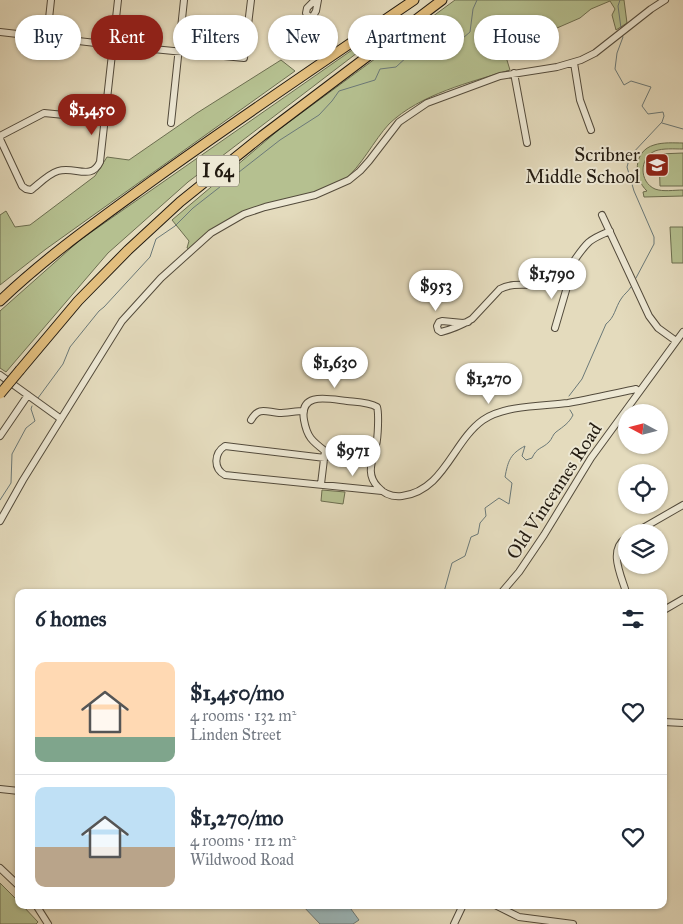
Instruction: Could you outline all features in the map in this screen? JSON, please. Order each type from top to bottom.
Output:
[{"type":"highway","name":"I 64","points":[[0,301],[46,259],[127,200],[236,121],[414,0]]},
{"type":"highway","name":"I 64","points":[[0,394],[78,301],[128,250],[180,202],[255,141],[442,0]]},
{"type":"street","points":[[49,15],[51,0]]},
{"type":"street","points":[[116,15],[118,0]]},
{"type":"street","points":[[182,15],[184,0]]},
{"type":"street","points":[[249,15],[251,0]]},
{"type":"street","points":[[0,521],[114,333],[136,304],[176,262],[211,233],[244,214],[316,195],[336,186],[360,171],[394,128],[421,106],[454,91],[500,76],[574,63],[595,53],[646,12],[665,0]]},
{"type":"street","points":[[0,32],[15,34]]},
{"type":"street","points":[[105,119],[44,113],[0,137],[22,186],[31,190],[55,172],[69,170],[90,172],[97,169],[100,162],[105,119],[111,60]]},
{"type":"street","points":[[171,123],[177,60]]},
{"type":"street","points":[[574,63],[580,100],[590,130]]},
{"type":"street","points":[[514,73],[526,143]]},
{"type":"street","points":[[602,215],[649,316],[658,328],[676,341]]},
{"type":"street","points":[[468,322],[504,287],[548,283],[555,280],[564,273],[590,241],[610,231]]},
{"type":"street","points":[[555,328],[567,287],[564,273]]},
{"type":"street","name":"Old Vincennes Road","points":[[505,589],[519,572],[591,458],[683,332]]},
{"type":"street","points":[[0,375],[61,419]]},
{"type":"street","points":[[325,458],[228,446],[221,448],[217,455],[217,468],[225,475],[382,491],[393,496],[404,496],[427,486],[442,472],[472,430],[494,414],[636,389],[638,392]]},
{"type":"street","points":[[0,436],[28,395]]},
{"type":"street","points":[[321,484],[325,451],[308,436],[304,410],[308,402],[316,398],[376,406],[378,412],[377,444],[370,465],[371,475],[382,491]]},
{"type":"street","points":[[251,420],[254,414],[260,410],[281,413],[304,410]]},
{"type":"street","points":[[650,524],[683,505]]},
{"type":"street","points":[[618,547],[616,553],[618,561]]},
{"type":"street","points":[[621,574],[625,589]]},
{"type":"street","points":[[667,608],[683,599]]},
{"type":"street","points":[[667,722],[683,723]]},
{"type":"street","points":[[0,789],[15,791]]},
{"type":"street","points":[[0,868],[15,882]]},
{"type":"street","points":[[39,909],[48,924]]},
{"type":"street","points":[[454,924],[460,909]]},
{"type":"street","points":[[503,909],[519,917],[573,924]]},
{"type":"green space","points":[[455,0],[624,0],[627,23],[616,30],[612,15],[615,9],[610,1],[591,9],[580,18],[559,27],[559,15],[474,15],[474,60],[507,60],[510,70],[446,90],[402,114],[383,130],[350,175],[336,185],[316,193],[252,210],[223,225],[189,249],[187,248],[189,241],[172,220],[281,128],[373,60],[464,60],[464,15],[435,15]]},
{"type":"green space","points":[[348,53],[348,60],[188,182],[108,253],[6,372],[0,368],[0,311],[80,240]]},
{"type":"green space","points":[[281,60],[295,71],[46,249],[0,285],[0,215],[6,211],[15,227],[30,225],[95,176],[107,157],[129,160],[197,113]]},
{"type":"green space","points":[[683,143],[683,149],[661,149],[650,154],[646,159],[643,170],[646,181],[650,186],[661,190],[683,190],[683,196],[644,197],[643,192],[647,191],[639,179],[637,165],[642,153],[647,148],[657,144]]},
{"type":"green space","points":[[683,153],[683,186],[660,186],[659,154]]},
{"type":"green space","points":[[670,227],[683,227],[683,263],[672,263]]},
{"type":"green space","points":[[322,490],[345,492],[343,504],[321,501]]},
{"type":"green space","points":[[0,883],[15,898],[15,909],[26,909],[38,922],[36,924],[0,924]]},
{"type":"water","points":[[306,909],[351,909],[359,920],[353,924],[320,924]]},
{"type":"waterway","points":[[38,398],[63,364],[70,347],[99,311],[150,257],[156,239],[175,226],[193,208],[280,140],[319,115],[339,91],[375,80],[380,69],[396,67],[409,55],[430,52],[435,47],[451,44],[463,38],[470,32],[473,9],[477,0]]},
{"type":"waterway","points":[[620,0],[618,6],[621,28]]},
{"type":"waterway","points":[[622,35],[615,69],[624,85],[631,81],[651,87],[642,106],[648,114],[663,112],[664,116],[662,122],[630,156],[627,167],[634,191],[654,237],[654,244],[636,278]]},
{"type":"waterway","points":[[662,123],[683,129]]},
{"type":"waterway","points":[[569,396],[582,379],[606,324],[622,297],[631,287]]},
{"type":"waterway","points":[[0,500],[11,483],[12,454],[26,428],[35,421],[31,409],[32,406]]},
{"type":"waterway","points":[[445,589],[452,563],[465,556],[471,537],[478,534],[480,523],[486,516],[485,508],[499,498],[509,504],[512,483],[505,477],[510,458],[525,446],[522,456],[526,460],[532,458],[570,420],[573,415],[570,410]]},
{"type":"place","name":"Scribner Middle School","points":[[657,165]]}]
